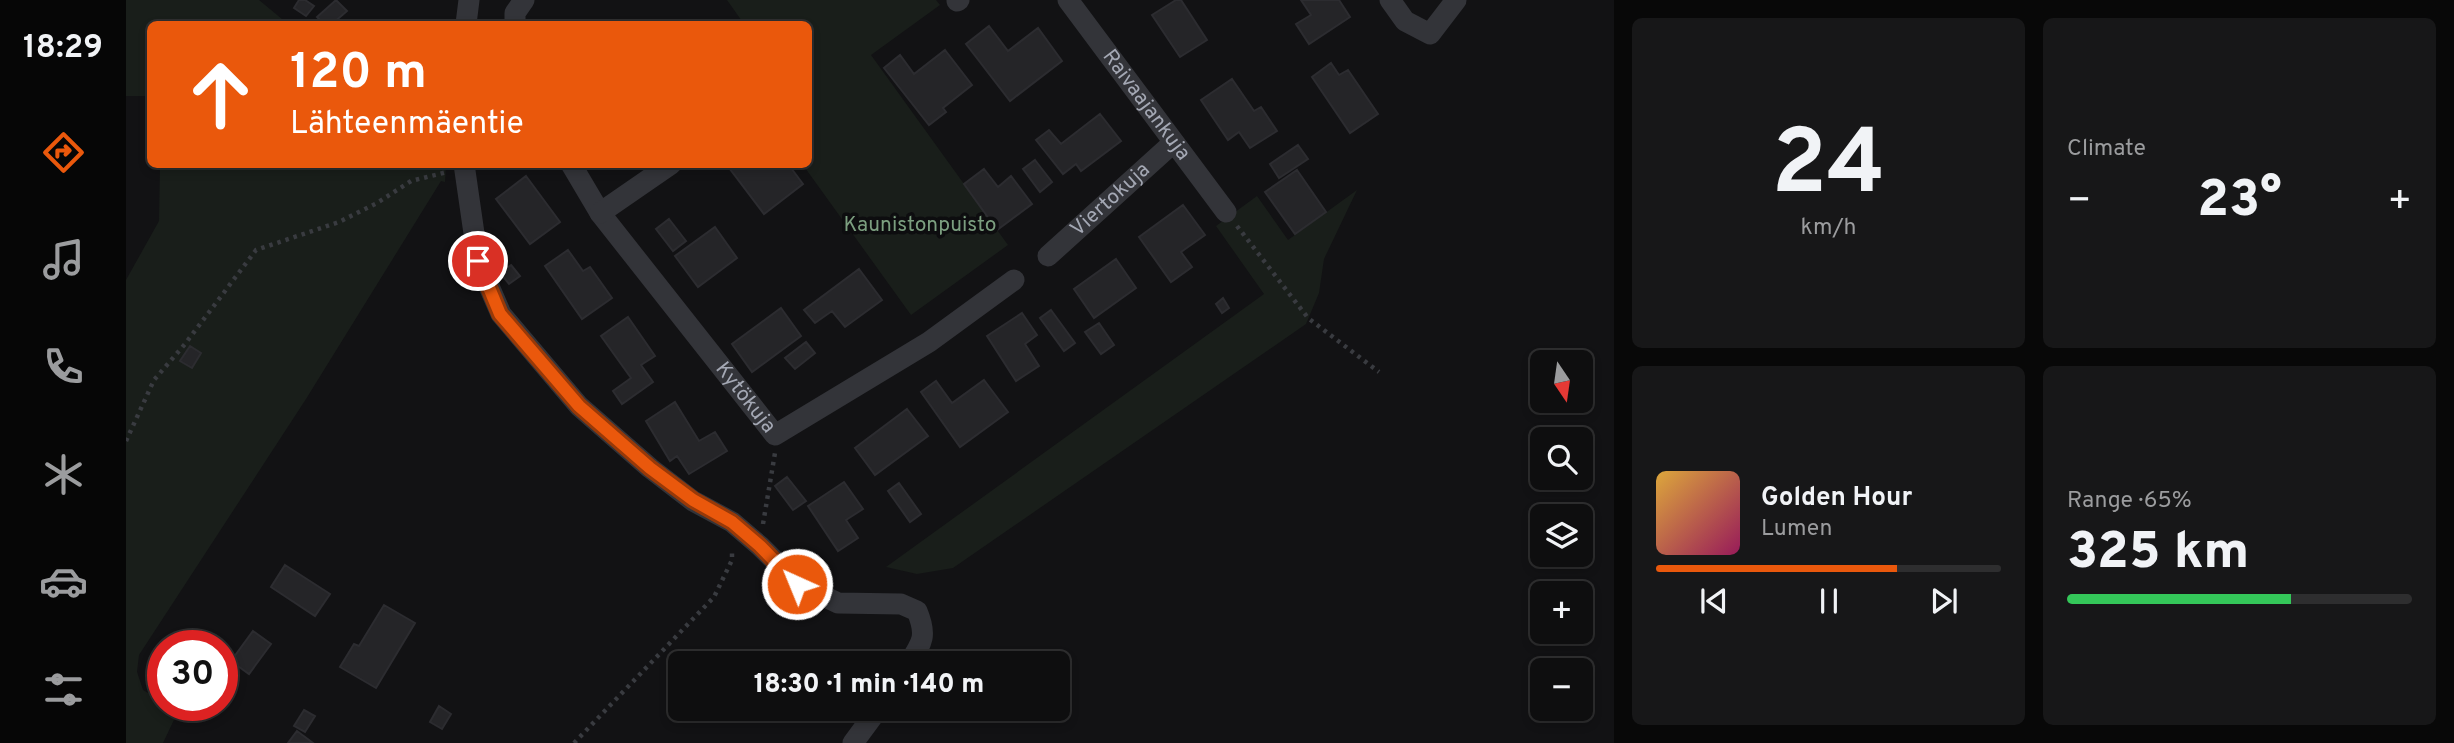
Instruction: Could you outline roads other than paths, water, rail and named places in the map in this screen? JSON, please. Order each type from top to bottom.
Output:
[{"type":"street","points":[[466,21],[468,0]]},
{"type":"street","points":[[515,21],[515,13],[524,0]]},
{"type":"street","name":"Raivaajankuja","points":[[1068,0],[1226,212]]},
{"type":"street","points":[[1390,0],[1405,21],[1430,34],[1456,0]]},
{"type":"street","name":"Viertokuja","points":[[1048,256],[1173,143]]},
{"type":"street","points":[[464,168],[478,261],[500,314],[579,406],[650,468],[693,500],[732,522],[797,584],[838,603],[901,604],[917,611],[925,630],[917,651]]},
{"type":"street","name":"Kytökuja","points":[[573,168],[600,213],[775,435],[929,342],[1014,280]]},
{"type":"street","points":[[600,213],[665,168]]},
{"type":"street","points":[[853,743],[869,721]]},
{"type":"park label","name":"Kaunistonpuisto","points":[[920,225]]}]
